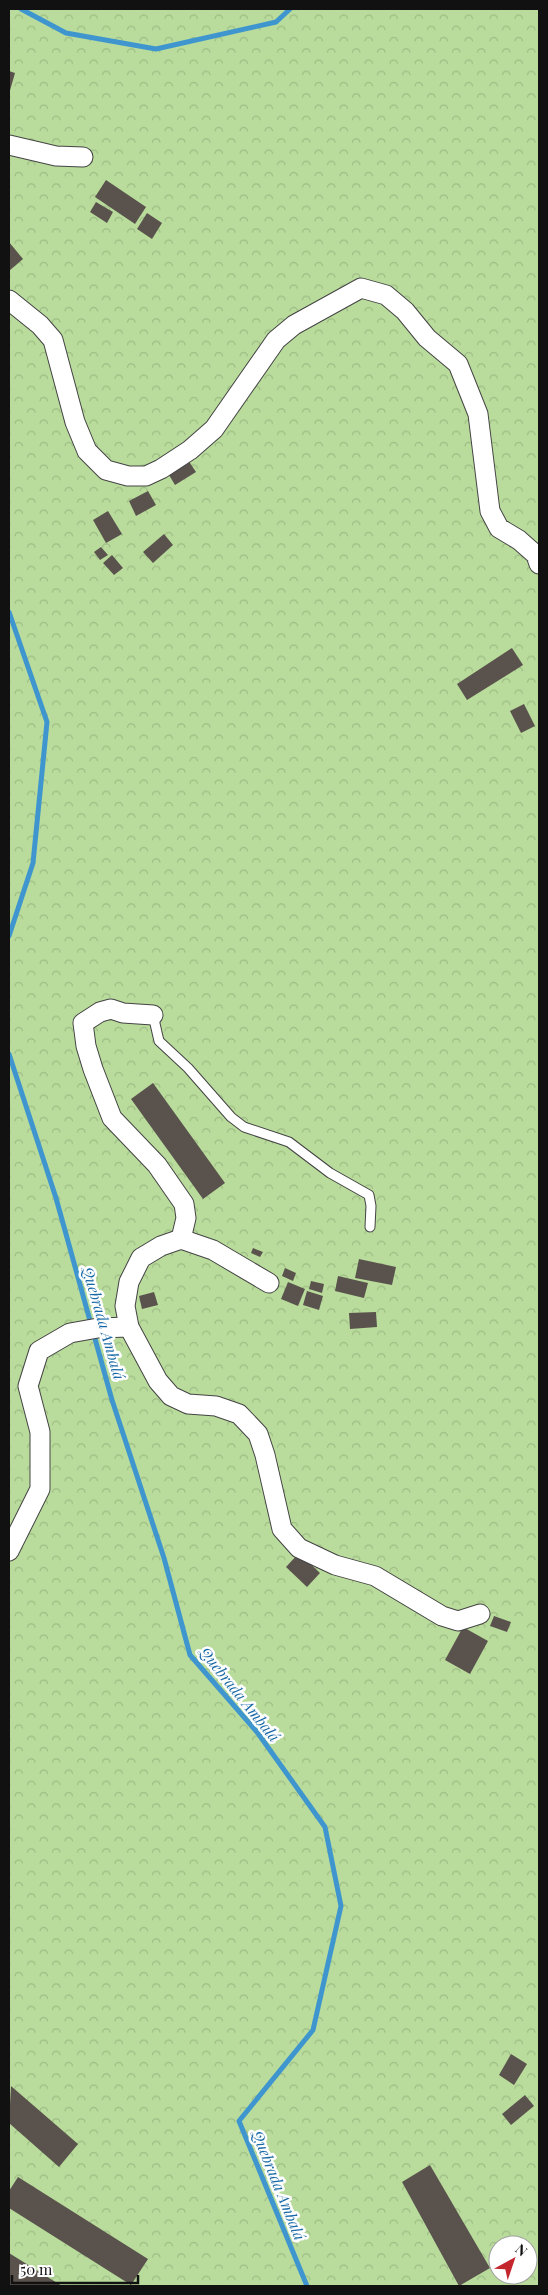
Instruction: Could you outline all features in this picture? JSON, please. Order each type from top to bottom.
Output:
[{"type":"street","points":[[9,145],[56,156],[82,157]]},
{"type":"street","points":[[9,300],[40,324],[52,340],[75,422],[87,451],[106,470],[128,476],[146,476],[161,469],[190,450],[214,429],[276,340],[294,325],[361,288],[386,295],[405,311],[428,338],[458,364],[478,414],[490,511],[499,528],[518,540],[536,555],[539,564]]},
{"type":"street","points":[[153,1015],[122,1013],[111,1009],[100,1012],[84,1023],[86,1046],[104,1103],[112,1118],[157,1165],[184,1204],[186,1218],[181,1239]]},
{"type":"street","points":[[269,1283],[213,1250],[181,1239],[161,1246],[141,1258],[129,1282],[125,1306],[128,1327],[158,1381],[171,1396],[188,1404],[216,1406],[239,1414],[258,1434],[265,1455],[282,1529],[299,1548],[335,1565],[374,1576],[442,1616],[458,1621],[480,1614]]},
{"type":"street","points":[[9,1551],[40,1489],[40,1432],[28,1386],[39,1351],[70,1334],[98,1328],[128,1327]]},
{"type":"lane","points":[[153,1015],[159,1041],[188,1068],[231,1117],[244,1127],[288,1142],[330,1173],[369,1195],[371,1206],[370,1227]]},
{"type":"green space","points":[[9,9],[539,9],[539,2286],[9,2286]]},
{"type":"building","points":[[9,71],[15,73],[9,94]]},
{"type":"building","points":[[106,180],[146,207],[135,224],[95,197]]},
{"type":"building","points":[[96,202],[113,212],[107,223],[90,212]]},
{"type":"building","points":[[147,213],[162,223],[152,239],[137,229]]},
{"type":"building","points":[[9,242],[23,259],[9,271]]},
{"type":"building","points":[[186,457],[196,472],[175,485],[166,470]]},
{"type":"building","points":[[148,491],[156,505],[136,516],[129,501]]},
{"type":"building","points":[[108,511],[122,534],[106,543],[93,520]]},
{"type":"building","points":[[164,534],[173,545],[153,563],[143,552]]},
{"type":"building","points":[[101,547],[108,555],[100,560],[94,552]]},
{"type":"building","points":[[112,555],[123,568],[114,575],[103,563]]},
{"type":"building","points":[[512,648],[523,665],[467,700],[457,684]]},
{"type":"building","points":[[524,704],[535,726],[521,733],[510,711]]},
{"type":"building","points":[[153,1083],[225,1183],[203,1199],[131,1099]]},
{"type":"building","points":[[253,1248],[263,1252],[260,1257],[251,1253]]},
{"type":"building","points":[[359,1259],[396,1267],[392,1285],[355,1278]]},
{"type":"building","points":[[285,1268],[296,1273],[293,1281],[282,1276]]},
{"type":"building","points":[[338,1276],[368,1283],[364,1298],[335,1291]]},
{"type":"building","points":[[311,1281],[324,1284],[322,1293],[309,1289]]},
{"type":"building","points":[[288,1282],[305,1289],[298,1306],[281,1299]]},
{"type":"building","points":[[307,1291],[323,1296],[319,1310],[303,1305]]},
{"type":"building","points":[[154,1292],[158,1305],[142,1309],[139,1296]]},
{"type":"building","points":[[376,1312],[377,1327],[350,1329],[349,1313]]},
{"type":"building","points":[[299,1553],[320,1573],[307,1587],[286,1567]]},
{"type":"building","points":[[494,1616],[511,1622],[507,1632],[490,1626]]},
{"type":"building","points":[[463,1627],[488,1641],[470,1674],[445,1660]]},
{"type":"building","points":[[511,2054],[527,2064],[514,2085],[499,2075]]},
{"type":"building","points":[[11,2086],[78,2144],[59,2167],[9,2123]]},
{"type":"building","points":[[525,2095],[534,2106],[511,2125],[502,2114]]},
{"type":"building","points":[[430,2165],[488,2265],[488,2269],[459,2286],[402,2182]]},
{"type":"building","points":[[18,2177],[148,2259],[131,2285],[9,2208],[9,2191]]},
{"type":"building","points":[[9,2253],[62,2286],[9,2286]]},
{"type":"waterway","name":"Quebrada Ambalá","points":[[21,9],[66,33],[156,49],[276,22],[290,9]]},
{"type":"waterway","name":"Quebrada Ambalá","points":[[9,612],[47,722],[33,863],[9,936]]},
{"type":"waterway","name":"Quebrada Ambalá","points":[[9,1054],[56,1198],[112,1400],[164,1558],[190,1655],[257,1732],[325,1827],[341,1906],[313,2030],[239,2121],[307,2286]]}]
